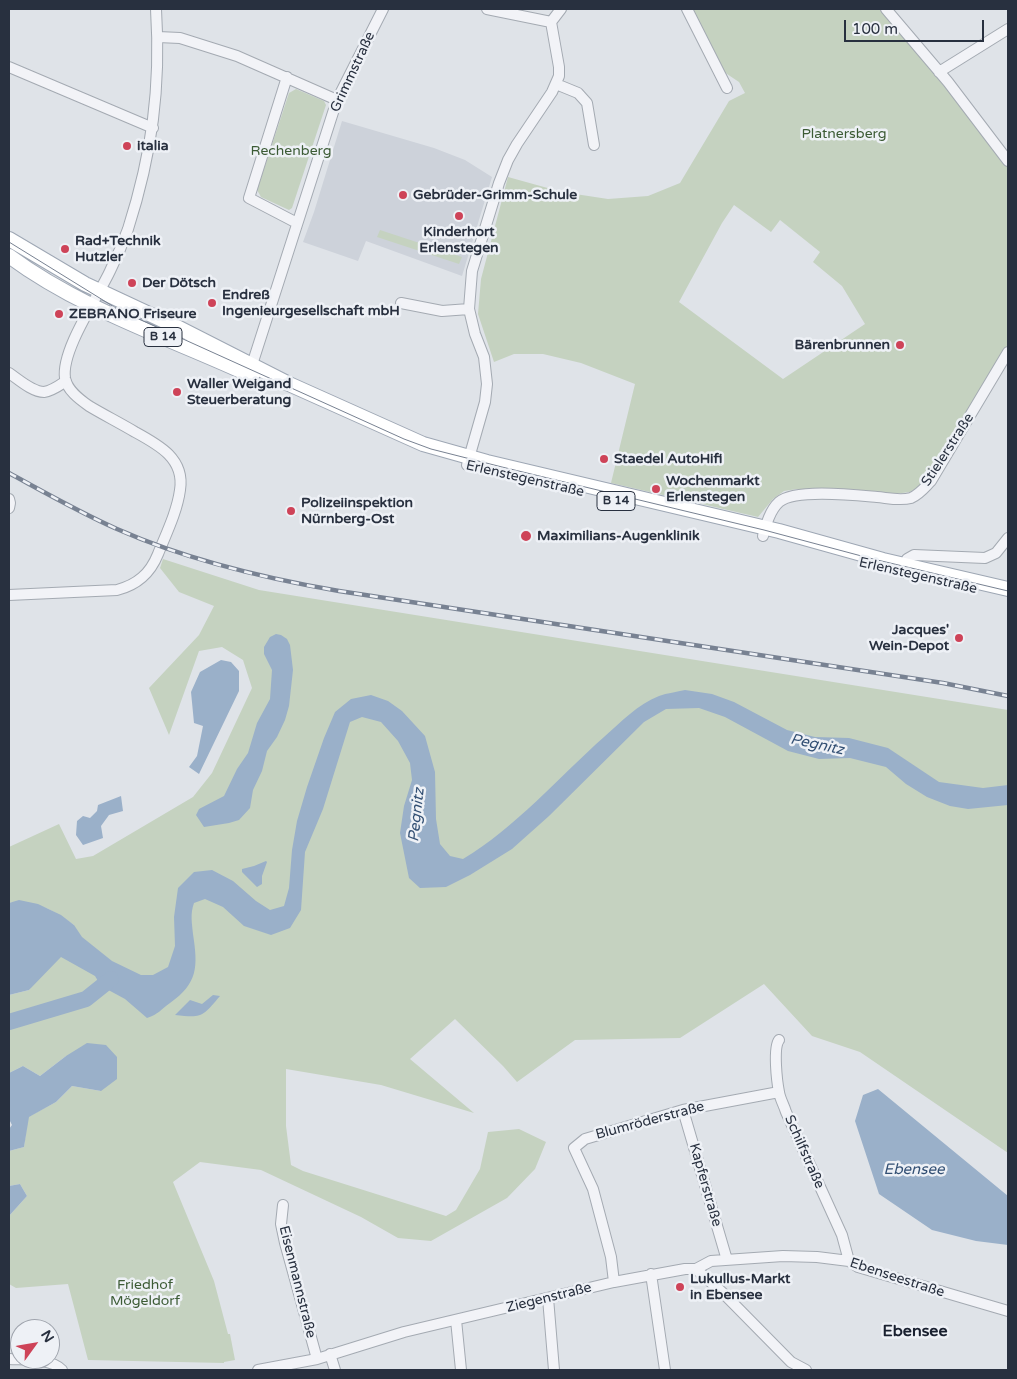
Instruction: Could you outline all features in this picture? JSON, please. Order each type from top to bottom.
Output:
[{"type":"main road","name":"B 14","points":[[9,239],[66,274],[99,291]]},
{"type":"main road","name":"B 14","points":[[9,256],[64,292],[91,307]]},
{"type":"main road","name":"Erlenstegenstraße","points":[[99,291],[192,334],[250,370]]},
{"type":"main road","name":"Erlenstegenstraße","points":[[91,307],[250,370],[399,444],[438,458],[468,461],[764,532],[1008,598]]},
{"type":"main road","name":"Erlenstegenstraße","points":[[904,569],[1008,589]]},
{"type":"street","points":[[9,595],[117,590],[139,581],[147,574],[157,557],[178,500],[180,474],[176,463],[169,454],[157,444],[89,405],[72,391],[66,382],[65,366],[67,356],[110,271],[128,227],[144,172],[153,128],[158,63],[156,9]]},
{"type":"street","name":"Grimmstraße","points":[[250,370],[337,100],[383,9]]},
{"type":"street","points":[[487,9],[551,22]]},
{"type":"street","points":[[468,461],[485,402],[488,374],[469,309],[472,272],[502,174],[517,144],[547,101],[556,84],[559,67],[551,22],[560,9]]},
{"type":"street","points":[[687,9],[727,88]]},
{"type":"street","points":[[886,9],[940,72],[1008,161]]},
{"type":"street","points":[[940,72],[1008,30]]},
{"type":"street","points":[[158,37],[180,38],[236,56],[337,100]]},
{"type":"street","points":[[9,67],[153,128]]},
{"type":"street","points":[[287,77],[249,198],[296,223]]},
{"type":"street","points":[[556,84],[578,93],[584,98],[587,103],[594,145]]},
{"type":"street","points":[[401,303],[442,311],[469,309]]},
{"type":"street","name":"Stielerstraße","points":[[764,532],[777,504],[787,496],[844,494],[902,499],[917,495],[931,481],[1008,352]]},
{"type":"street","points":[[9,373],[36,390],[44,392],[66,382]]},
{"type":"street","points":[[9,499],[9,508]]},
{"type":"street","points":[[904,569],[909,558],[917,554],[990,557],[996,553],[1008,538]]},
{"type":"street","name":"Schilfstraße","points":[[779,1040],[776,1044],[779,1092],[786,1112],[842,1235],[849,1261]]},
{"type":"street","name":"Blumröderstraße","points":[[614,1282],[611,1257],[593,1189],[574,1148],[585,1139],[683,1110],[779,1092]]},
{"type":"street","name":"Kapferstraße","points":[[683,1110],[727,1260]]},
{"type":"street","name":"Eisenmannstraße","points":[[284,1205],[281,1224],[285,1244],[317,1358]]},
{"type":"street","name":"Ebenseestraße","points":[[696,1269],[711,1261],[783,1256],[817,1257],[849,1261],[858,1267],[1008,1311]]},
{"type":"street","points":[[696,1269],[724,1294],[791,1362],[806,1370]]},
{"type":"street","name":"Ziegenstraße","points":[[258,1370],[317,1358],[404,1332],[614,1282],[651,1274],[696,1269]]},
{"type":"street","points":[[651,1274],[665,1370]]},
{"type":"street","points":[[548,1298],[554,1370]]},
{"type":"street","points":[[456,1320],[462,1370]]},
{"type":"street","points":[[330,1354],[335,1370]]},
{"type":"street","points":[[9,1359],[43,1362],[57,1365],[62,1370]]},
{"type":"shaded area","name":"Gebrüder-Grimm-Schule","points":[[342,121],[434,148],[465,160],[492,177],[462,276],[366,241],[358,261],[303,242]]},
{"type":"green space","name":"Platnersberg","points":[[692,9],[881,9],[976,125],[1008,168],[1008,344],[932,472],[923,484],[910,492],[894,494],[850,489],[797,489],[784,491],[773,499],[758,517],[611,483],[635,384],[581,363],[543,354],[514,354],[494,362],[478,314],[481,279],[508,177],[562,192],[608,199],[648,196],[680,183],[729,101],[745,93],[739,82],[724,72]],"holes":[[[734,205],[771,232],[780,220],[820,252],[813,262],[842,286],[865,324],[783,379],[679,302],[722,223]]]},
{"type":"green space","name":"Rechenberg","points":[[296,89],[324,101],[326,105],[292,208],[289,210],[261,197],[257,190],[289,93]]},
{"type":"green space","points":[[380,230],[462,257],[459,264],[377,237]]},
{"type":"green space","name":"Friedhof Mögeldorf","points":[[163,559],[259,590],[1008,710],[1008,1153],[860,1052],[812,1036],[764,984],[680,1038],[575,1040],[517,1082],[455,1019],[410,1059],[474,1113],[381,1085],[286,1069],[286,1126],[291,1165],[303,1171],[446,1216],[456,1210],[480,1169],[488,1132],[519,1129],[546,1142],[535,1169],[507,1198],[431,1241],[398,1238],[361,1217],[261,1170],[200,1162],[173,1182],[214,1281],[228,1334],[230,1334],[235,1360],[224,1363],[88,1360],[68,1284],[16,1288],[9,1284],[9,1216],[27,1196],[20,1184],[9,1186],[9,1151],[24,1147],[28,1117],[56,1102],[72,1086],[101,1091],[66,1056],[40,1076],[23,1066],[9,1073],[9,995],[29,990],[74,925],[59,915],[35,904],[27,902],[9,903],[9,847],[59,824],[76,859],[93,856],[193,797],[212,773],[252,688],[243,660],[222,647],[199,651],[169,735],[149,688],[199,635],[214,606],[179,592],[160,568]]},
{"type":"water","points":[[276,634],[287,639],[290,645],[293,670],[289,706],[285,720],[277,737],[267,751],[262,771],[253,790],[250,808],[239,820],[204,827],[196,815],[199,809],[224,796],[237,769],[248,753],[257,723],[270,699],[272,670],[264,654],[264,647],[270,637]]},
{"type":"water","points":[[221,660],[231,662],[239,671],[239,691],[199,774],[189,767],[197,756],[203,726],[194,723],[191,692],[200,672]]},
{"type":"water","name":"Pegnitz","points":[[685,690],[712,694],[734,702],[787,730],[815,737],[849,738],[888,748],[939,782],[983,788],[1008,785],[1008,805],[968,809],[950,806],[927,797],[906,784],[886,767],[850,758],[819,759],[788,751],[725,717],[699,708],[666,709],[644,722],[549,816],[512,849],[470,875],[446,887],[420,888],[409,878],[400,833],[404,806],[412,780],[410,763],[398,741],[381,722],[362,717],[350,722],[323,809],[305,852],[301,910],[290,928],[271,935],[244,926],[223,907],[205,899],[194,903],[192,919],[195,965],[191,981],[179,996],[157,1013],[147,1018],[125,999],[101,986],[95,976],[61,957],[29,990],[9,995],[9,903],[19,900],[38,904],[61,915],[74,925],[82,937],[112,961],[141,975],[153,975],[168,967],[175,946],[174,917],[178,888],[194,872],[212,870],[233,881],[256,901],[270,910],[284,906],[289,888],[292,850],[297,821],[307,787],[335,712],[351,699],[371,695],[388,701],[402,711],[425,736],[435,772],[436,819],[440,844],[450,856],[463,859],[519,817],[587,752],[637,709],[651,699]]},
{"type":"water","points":[[121,796],[123,811],[109,815],[101,826],[103,838],[83,845],[76,835],[77,821],[83,816],[90,818],[97,811],[98,805]]},
{"type":"water","points":[[266,861],[262,884],[257,887],[242,872],[242,869]]},
{"type":"water","points":[[213,995],[220,996],[205,1012],[197,1016],[175,1015],[190,1000],[202,1004]]},
{"type":"water","points":[[87,1043],[106,1045],[117,1057],[117,1079],[101,1091],[72,1086],[56,1102],[29,1117],[24,1147],[9,1151],[9,1129],[12,1125],[9,1119],[9,1073],[23,1066],[40,1076]]},
{"type":"water","name":"Ebensee","points":[[878,1089],[1008,1196],[1008,1245],[976,1241],[932,1230],[879,1194],[855,1121],[863,1095]]},
{"type":"water","points":[[20,1184],[27,1196],[9,1216],[9,1186]]},
{"type":"waterway","points":[[9,1022],[86,999],[111,979]]},
{"type":"tram line","points":[[9,242],[119,310],[404,439],[431,449],[1008,591]]},
{"type":"railway","points":[[9,473],[117,529],[198,559],[254,574],[339,591],[943,683],[1008,696]]},
{"type":"place","name":"italia","points":[[127,146]]},
{"type":"place","name":"Gebrüder-Grimm-Schule","points":[[403,195]]},
{"type":"place","name":"Kinderhort Erlenstegen","points":[[459,216]]},
{"type":"place","name":"Rad+Technik Hutzler","points":[[65,249]]},
{"type":"place","name":"Der Dötsch","points":[[132,283]]},
{"type":"place","name":"Endreß Ingenieurgesellschaft mbH","points":[[212,303]]},
{"type":"place","name":"ZEBRANO Friseure","points":[[59,314]]},
{"type":"place","name":"Bärenbrunnen","points":[[900,345]]},
{"type":"place","name":"Waller Weigand Steuerberatung","points":[[177,392]]},
{"type":"place","name":"Staedel AutoHifi","points":[[604,459]]},
{"type":"place","name":"Wochenmarkt Erlenstegen","points":[[656,489]]},
{"type":"place","name":"Polizeiinspektion Nürnberg-Ost","points":[[291,511]]},
{"type":"place","name":"Maximilians-Augenklinik","points":[[526,536]]},
{"type":"place","name":"Jacques' Wein-Depot","points":[[959,638]]},
{"type":"place","name":"Lukullus-Markt in Ebensee","points":[[680,1287]]},
{"type":"district","name":"Ebensee","points":[[915,1332]]}]
